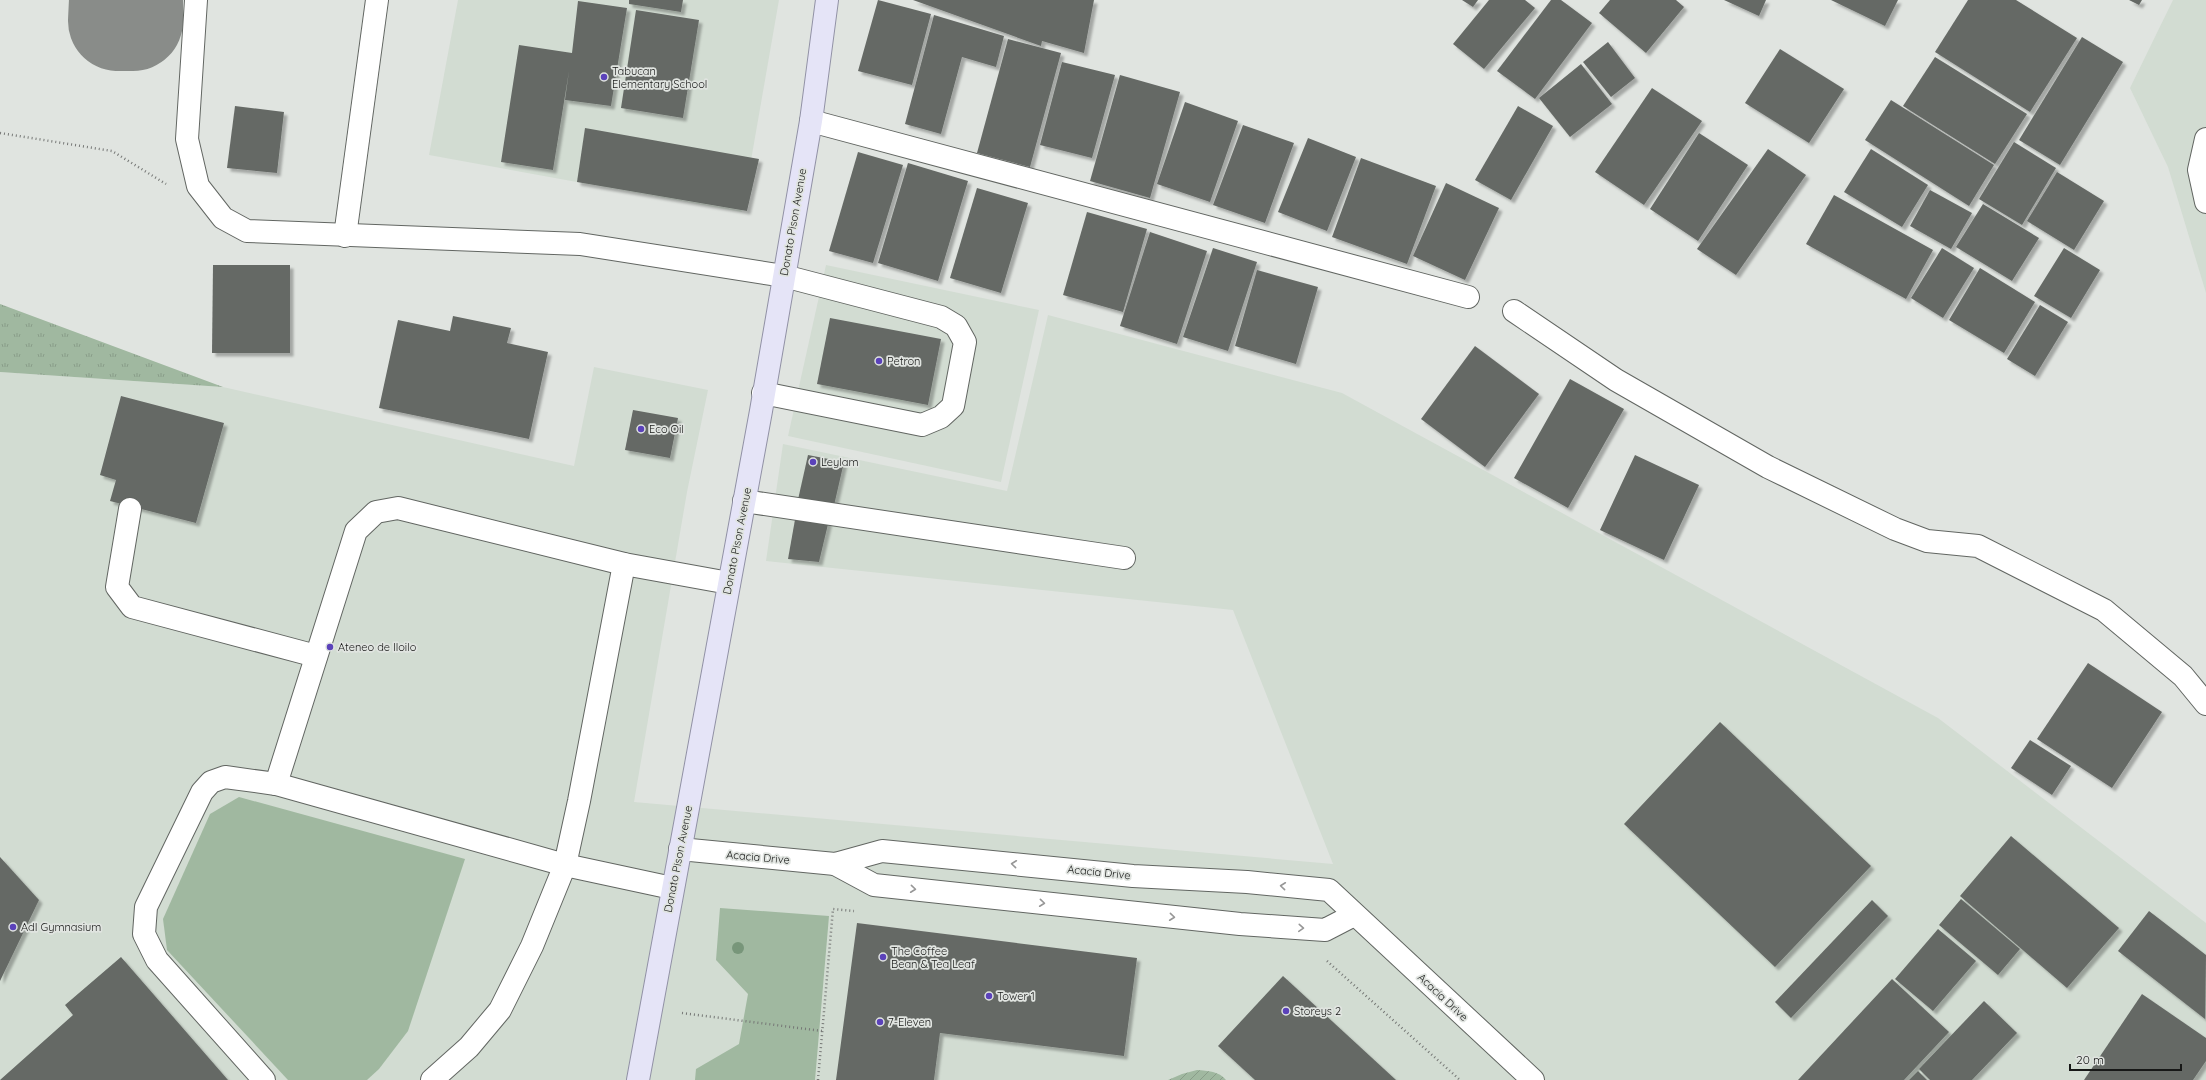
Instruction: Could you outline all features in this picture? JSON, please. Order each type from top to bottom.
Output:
[{"type":"main road","name":"Donato Pison Avenue","points":[[638,1080],[784,276],[811,121],[827,0]]},
{"type":"street","points":[[196,0],[187,139],[198,186],[223,218],[247,231],[580,244],[784,276],[941,317],[956,326],[965,342],[952,406],[942,417],[922,425],[763,393]]},
{"type":"street","points":[[345,236],[377,0]]},
{"type":"street","points":[[811,121],[1468,297]]},
{"type":"street","points":[[2206,139],[2199,170],[2206,202]]},
{"type":"street","points":[[1514,311],[1616,380],[1768,468],[1896,529],[1927,541],[1978,546],[2104,610],[2183,676],[2206,704]]},
{"type":"street","points":[[744,501],[1124,558]]},
{"type":"street","points":[[276,784],[356,531],[376,512],[398,508],[624,564],[729,583]]},
{"type":"street","points":[[130,509],[118,587],[132,607],[316,656]]},
{"type":"street","points":[[432,1080],[469,1047],[500,1010],[532,946],[565,864],[579,801],[624,564]]},
{"type":"street","points":[[264,1080],[157,960],[144,934],[146,907],[202,792],[211,782],[225,777],[276,784],[565,864],[672,888]]},
{"type":"street","name":"Acacia Drive","points":[[680,850],[835,864],[882,851],[1134,876],[1247,882],[1329,890],[1354,915],[1533,1080]]},
{"type":"street","name":"Acacia Drive","points":[[835,864],[874,885],[1240,924],[1325,930],[1354,915]]},
{"type":"path","points":[[0,133],[112,151],[170,187]]},
{"type":"path","points":[[818,1080],[832,908],[856,911]]},
{"type":"path","points":[[1324,958],[1460,1080]]},
{"type":"path","points":[[651,1008],[822,1031]]},
{"type":"shaded area","name":"Tabucan Elementary School","points":[[458,0],[779,0],[742,212],[429,155]]},
{"type":"shaded area","points":[[2173,0],[2206,0],[2206,293],[2168,167],[2130,88]]},
{"type":"shaded area","points":[[826,265],[1039,310],[1001,482],[788,436]]},
{"type":"shaded area","points":[[1048,315],[1342,393],[1938,718],[2206,923],[2206,1080],[0,1080],[0,372],[223,387],[574,466],[594,367],[708,390],[687,492],[634,802],[1333,864],[1233,610],[766,561],[783,444],[1007,491]]},
{"type":"green space","points":[[0,304],[223,387],[0,372]]},
{"type":"green space","points":[[239,797],[465,859],[408,1031],[379,1069],[367,1080],[288,1080],[167,950],[163,919],[210,814]]},
{"type":"green space","points":[[720,908],[829,916],[815,1080],[695,1080],[696,1069],[739,1044],[748,994],[716,960]]},
{"type":"green space","points":[[1197,1070],[1217,1073],[1226,1080],[1168,1080],[1182,1074]]},
{"type":"building","points":[[629,0],[683,0],[681,12],[629,4]]},
{"type":"building","points":[[878,0],[931,14],[912,85],[858,71]]},
{"type":"building","points":[[913,0],[1094,0],[1084,53],[1042,41],[1041,46]]},
{"type":"building","points":[[1462,0],[1478,0],[1473,7]]},
{"type":"building","points":[[1489,0],[1525,0],[1535,8],[1484,69],[1453,44]]},
{"type":"building","points":[[1551,0],[1561,0],[1592,23],[1535,99],[1497,71]]},
{"type":"building","points":[[1610,0],[1676,0],[1684,7],[1646,53],[1599,13]]},
{"type":"building","points":[[1724,0],[1766,0],[1759,16]]},
{"type":"building","points":[[1831,0],[1898,0],[1885,26]]},
{"type":"building","points":[[1968,0],[2016,0],[2077,38],[2030,112],[1935,52]]},
{"type":"building","points":[[2129,0],[2142,0],[2139,5]]},
{"type":"building","points":[[578,1],[627,8],[611,106],[565,100],[569,71],[553,170],[501,162],[519,45],[572,53]]},
{"type":"building","points":[[636,10],[699,20],[683,118],[621,108]]},
{"type":"building","points":[[934,15],[1004,36],[996,67],[962,57],[941,134],[905,124]]},
{"type":"building","points":[[2082,37],[2123,62],[2060,165],[2019,140]]},
{"type":"building","points":[[1008,39],[1061,53],[1030,167],[977,153]]},
{"type":"building","points":[[1608,42],[1635,78],[1611,97],[1583,62]]},
{"type":"building","points":[[1780,49],[1844,89],[1809,143],[1745,103]]},
{"type":"building","points":[[1935,57],[2027,114],[1995,164],[1903,106]]},
{"type":"building","points":[[1062,62],[1115,75],[1092,158],[1040,145]]},
{"type":"building","points":[[1581,64],[1612,104],[1570,137],[1539,98]]},
{"type":"building","points":[[1120,75],[1180,92],[1150,198],[1090,181]]},
{"type":"building","points":[[1652,88],[1702,121],[1644,205],[1595,172]]},
{"type":"building","points":[[1891,100],[1994,165],[1969,206],[1865,140]]},
{"type":"building","points":[[1185,102],[1238,121],[1210,202],[1157,184]]},
{"type":"building","points":[[235,106],[284,112],[277,173],[227,168]]},
{"type":"building","points":[[1518,106],[1553,126],[1511,200],[1475,180]]},
{"type":"building","points":[[1243,125],[1294,143],[1265,223],[1213,205]]},
{"type":"building","points":[[585,128],[759,159],[747,211],[577,182]]},
{"type":"building","points":[[1699,133],[1748,165],[1698,241],[1650,209]]},
{"type":"building","points":[[1308,138],[1356,157],[1327,231],[1278,212]]},
{"type":"building","points":[[2014,142],[2056,168],[2022,225],[1979,199]]},
{"type":"building","points":[[1768,149],[1806,175],[1736,275],[1697,249]]},
{"type":"building","points":[[1871,149],[1928,185],[1902,227],[1844,192]]},
{"type":"building","points":[[858,152],[903,165],[873,263],[829,251]]},
{"type":"building","points":[[1361,158],[1436,186],[1407,264],[1332,237]]},
{"type":"building","points":[[908,163],[968,181],[938,281],[878,263]]},
{"type":"building","points":[[2057,172],[2104,201],[2074,250],[2027,221]]},
{"type":"building","points":[[1446,183],[1499,208],[1465,280],[1413,256]]},
{"type":"building","points":[[977,188],[1028,203],[1001,293],[950,278]]},
{"type":"building","points":[[1930,190],[1972,213],[1951,249],[1910,226]]},
{"type":"building","points":[[1834,195],[1933,250],[1906,299],[1806,244]]},
{"type":"building","points":[[1983,204],[2039,238],[2012,281],[1956,247]]},
{"type":"building","points":[[1087,212],[1147,229],[1123,312],[1063,295]]},
{"type":"building","points":[[1150,232],[1207,251],[1177,344],[1120,326]]},
{"type":"building","points":[[1213,248],[1257,262],[1228,351],[1183,337]]},
{"type":"building","points":[[1942,248],[1974,268],[1943,318],[1911,298]]},
{"type":"building","points":[[2064,248],[2100,270],[2071,318],[2034,296]]},
{"type":"building","points":[[213,265],[290,265],[290,353],[212,353]]},
{"type":"building","points":[[1980,268],[2035,302],[2004,353],[1949,320]]},
{"type":"building","points":[[1257,270],[1318,287],[1296,364],[1235,346]]},
{"type":"building","points":[[2040,305],[2068,322],[2035,376],[2007,359]]},
{"type":"building","points":[[453,316],[511,328],[507,343],[548,352],[529,439],[379,408],[398,320],[450,331]]},
{"type":"building","name":"Petron","points":[[830,318],[941,339],[928,405],[817,384]]},
{"type":"building","points":[[1475,346],[1539,394],[1485,467],[1421,419]]},
{"type":"building","points":[[1570,379],[1624,409],[1568,508],[1514,478]]},
{"type":"building","points":[[121,396],[224,423],[196,523],[110,501],[116,480],[100,475]]},
{"type":"building","points":[[633,410],[678,418],[670,458],[625,450]]},
{"type":"building","points":[[808,455],[844,462],[833,510],[797,504]]},
{"type":"building","points":[[1635,455],[1699,485],[1664,560],[1600,530]]},
{"type":"building","points":[[796,514],[829,520],[819,562],[788,559]]},
{"type":"building","points":[[2088,663],[2162,712],[2112,788],[2037,739]]},
{"type":"building","points":[[1720,722],[1871,866],[1775,967],[1624,824]]},
{"type":"building","points":[[2030,740],[2071,766],[2052,795],[2011,768]]},
{"type":"building","points":[[2011,836],[2119,928],[2067,988],[1960,896]]},
{"type":"building","name":"AdI Gymnasium","points":[[0,857],[39,900],[0,981]]},
{"type":"building","points":[[1961,899],[2020,949],[1998,975],[1939,925]]},
{"type":"building","points":[[1872,900],[1888,916],[1791,1018],[1775,1002]]},
{"type":"building","points":[[2149,911],[2206,955],[2205,1019],[2118,951]]},
{"type":"building","name":"Tower 1","points":[[857,923],[1137,958],[1124,1056],[940,1033],[934,1080],[836,1080]]},
{"type":"building","points":[[1938,929],[1976,961],[1933,1011],[1895,979]]},
{"type":"building","points":[[121,957],[228,1080],[0,1080],[73,1015],[65,1005]]},
{"type":"building","name":"Storeys 2","points":[[1283,976],[1396,1080],[1255,1080],[1218,1046]]},
{"type":"building","points":[[1892,979],[1949,1032],[1904,1080],[1798,1080]]},
{"type":"building","points":[[2142,994],[2206,1038],[2206,1061],[2193,1080],[2084,1080]]},
{"type":"building","points":[[1984,1001],[2017,1033],[1972,1080],[1930,1080],[1919,1069]]},
{"type":"building","points":[[1918,1071],[1927,1080],[1909,1080]]},
{"type":"taxiway","points":[[119,0],[118,21],[133,21],[133,0]]},
{"type":"place","name":"Tabucan Elementary School","points":[[604,77]]},
{"type":"place","name":"Petron","points":[[879,361]]},
{"type":"place","name":"Eco Oil","points":[[641,429]]},
{"type":"place","name":"Leylam","points":[[813,462]]},
{"type":"place","name":"Ateneo de Iloilo","points":[[330,647]]},
{"type":"place","name":"AdI Gymnasium","points":[[13,927]]},
{"type":"place","name":"The Coffee Bean & Tea Leaf","points":[[883,957]]},
{"type":"place","name":"Tower 1","points":[[989,996]]},
{"type":"place","name":"Storeys 2","points":[[1286,1011]]},
{"type":"place","name":"7-Eleven","points":[[880,1022]]}]
